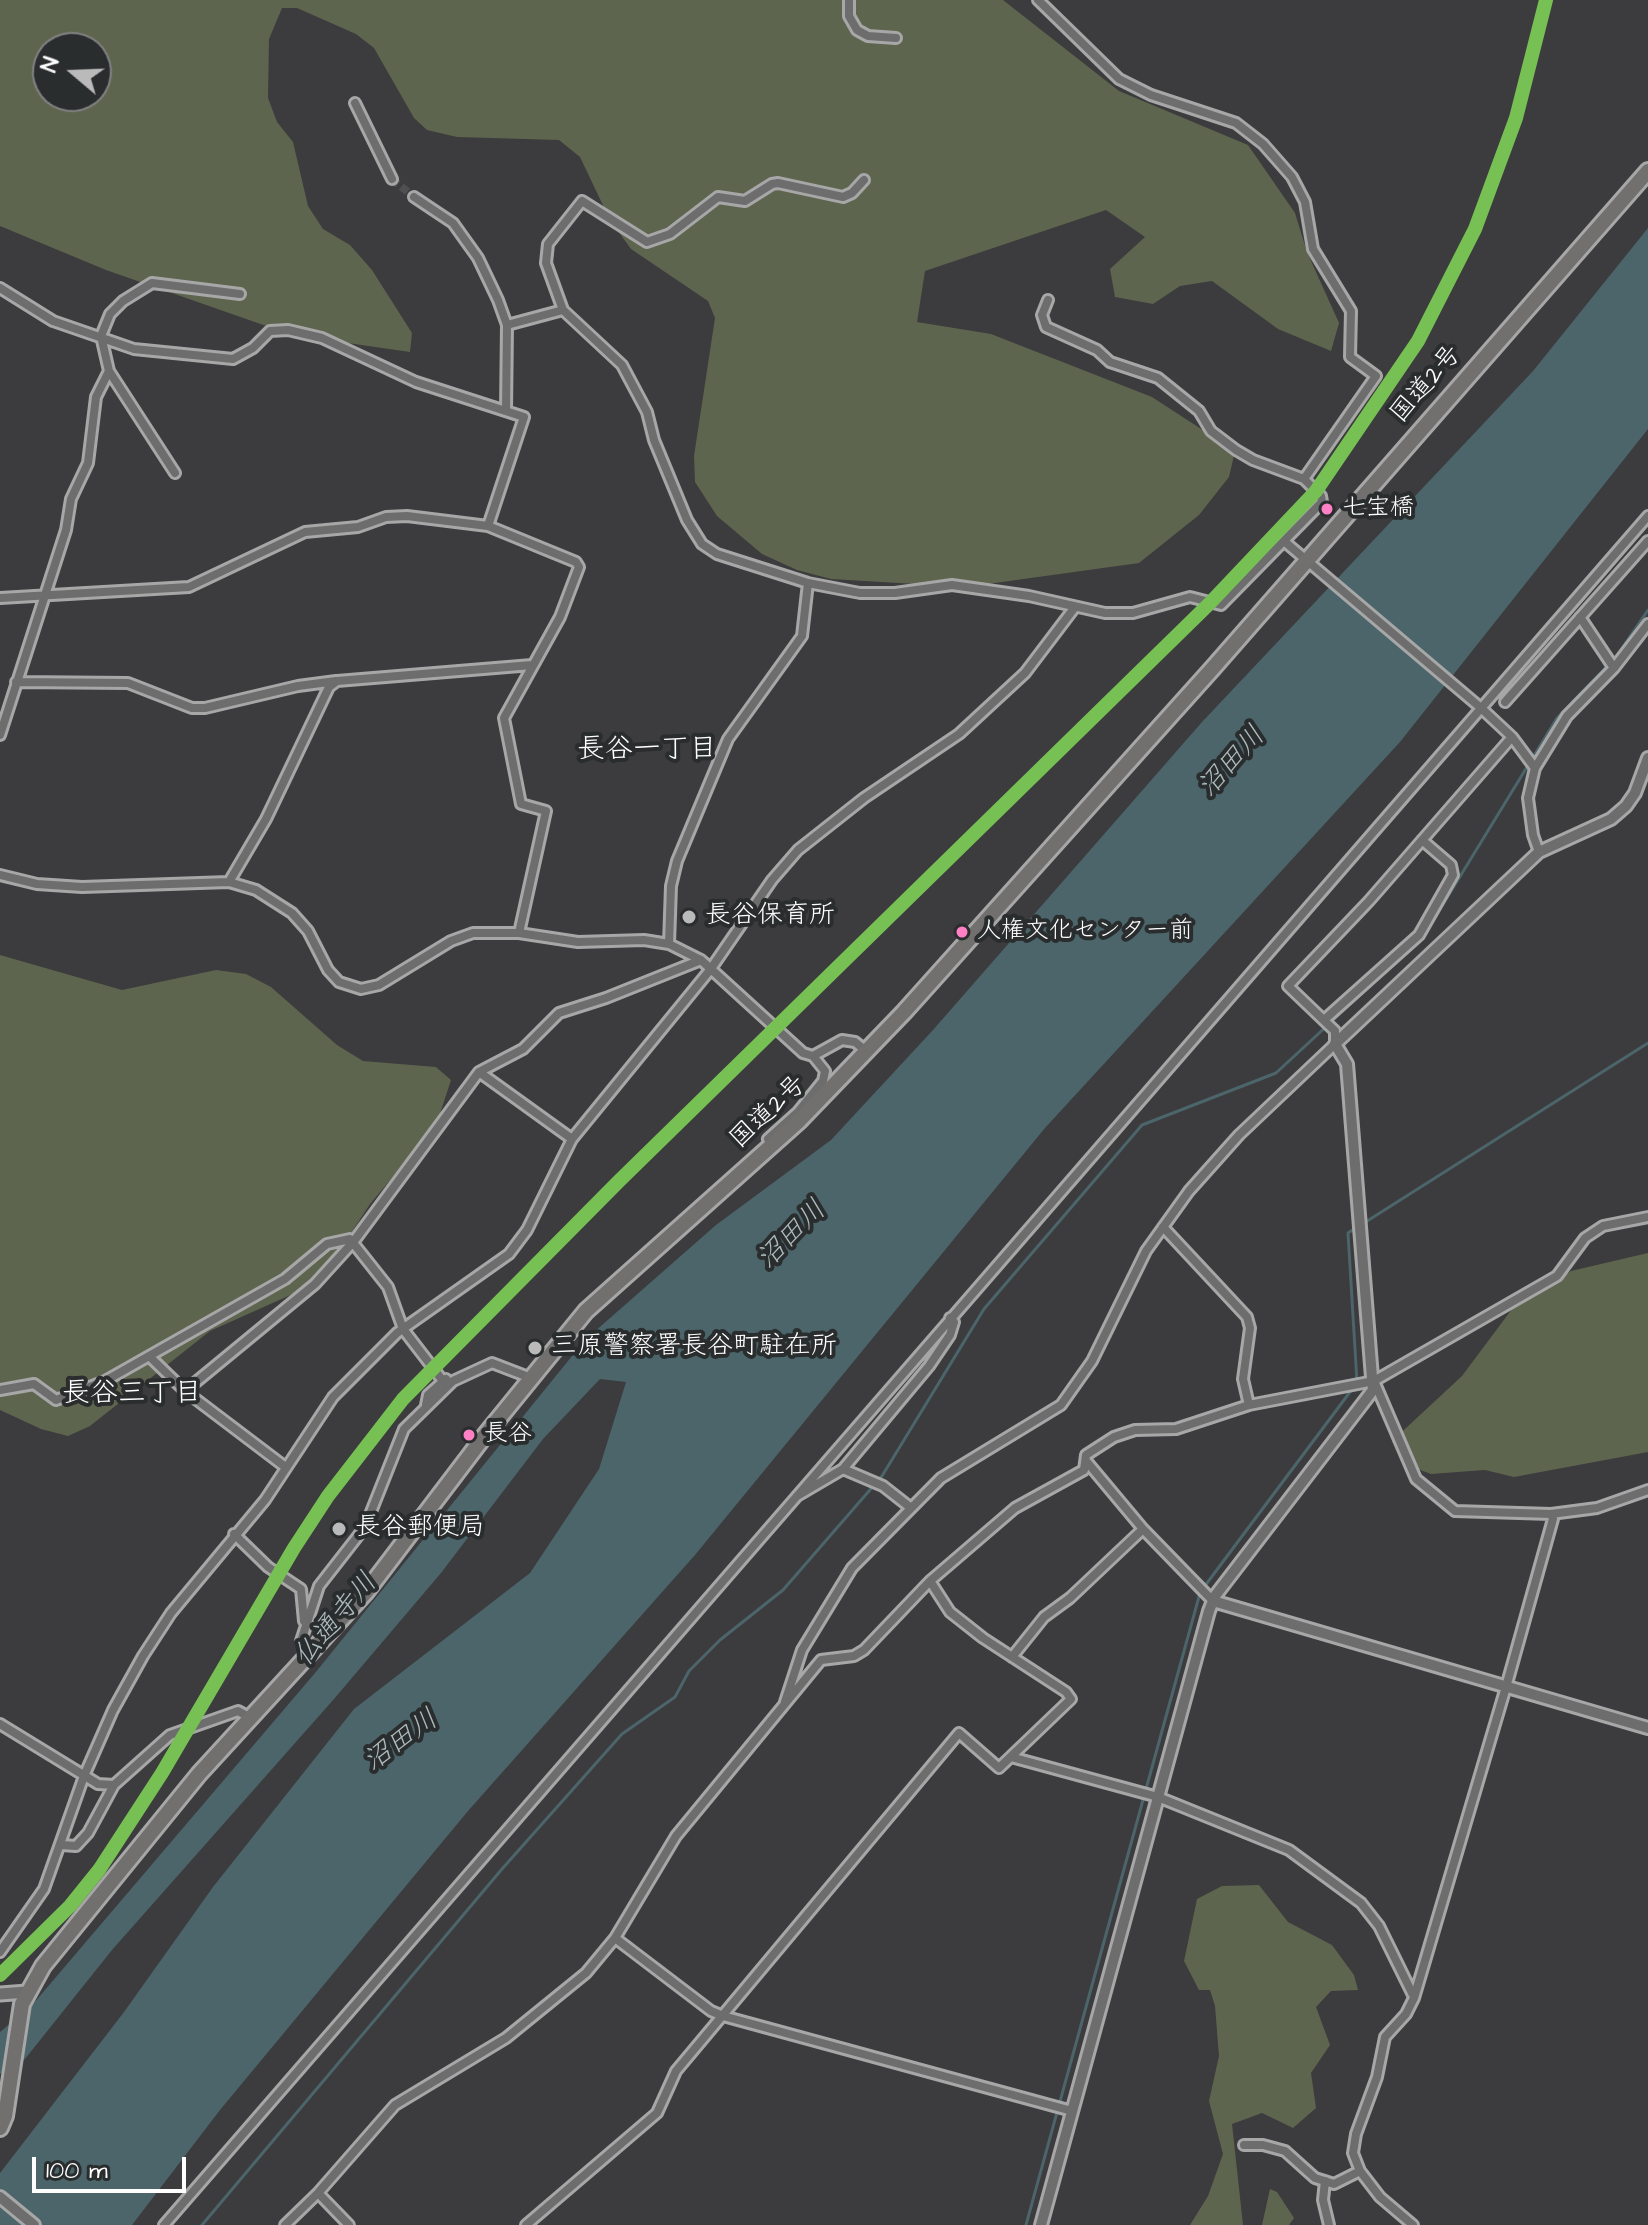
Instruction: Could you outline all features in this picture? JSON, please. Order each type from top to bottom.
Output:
[{"type":"highway","name":"国道2号","points":[[0,2128],[10,2090],[24,1998],[70,1933],[249,1717],[312,1654],[366,1592],[586,1311],[771,1144],[866,1051],[1312,564],[1648,171]]},
{"type":"main road","points":[[0,1994],[24,1998]]},
{"type":"street","points":[[849,0],[849,16],[857,30],[868,36],[896,38]]},
{"type":"street","points":[[1038,0],[1119,79],[1151,95],[1236,123],[1263,144],[1292,177],[1305,202],[1313,249],[1351,311],[1350,357],[1376,376],[1304,479]]},
{"type":"street","points":[[355,103],[392,179]]},
{"type":"street","points":[[864,180],[852,193],[843,197],[778,183],[745,201],[718,197],[670,234],[647,242],[582,201],[544,253],[563,310],[622,365],[638,391],[687,520],[702,544],[717,554],[808,583],[860,593],[895,593],[952,585],[1105,613],[1133,613],[1190,597],[1221,605],[1322,502],[1321,496],[1304,479],[1253,460],[1236,450],[1211,431],[1199,411],[1158,378],[1110,362],[1097,350],[1046,327],[1042,315],[1048,300]]},
{"type":"street","points":[[414,197],[453,223],[478,258],[507,325],[506,411]]},
{"type":"street","points":[[175,473],[109,371],[101,336],[110,314],[123,301],[152,283],[240,294]]},
{"type":"street","points":[[0,288],[53,321],[134,349],[233,359],[253,348],[270,331],[288,330],[322,338],[416,382],[524,417],[488,526]]},
{"type":"street","points":[[507,325],[563,310]]},
{"type":"street","points":[[0,735],[66,530],[71,499],[88,463],[96,397],[109,371]]},
{"type":"street","points":[[0,598],[189,587],[305,532],[358,527],[386,517],[428,516],[488,526],[576,562],[579,567],[560,617],[504,718],[521,804],[546,811],[519,933]]},
{"type":"street","points":[[164,2225],[1478,707],[1648,516]]},
{"type":"street","points":[[1505,702],[1648,541]]},
{"type":"street","points":[[1285,542],[1512,737],[1535,768]]},
{"type":"street","points":[[669,944],[671,886],[677,861],[728,739],[802,636],[808,583]]},
{"type":"street","points":[[0,1952],[44,1889],[84,1776],[113,1710],[143,1656],[171,1613],[265,1500],[284,1466],[333,1397],[366,1361],[403,1329],[509,1254],[527,1230],[572,1139],[710,970],[772,880],[798,850],[864,798],[959,734],[1025,673],[1075,607]]},
{"type":"street","points":[[1580,617],[1614,668]]},
{"type":"street","points":[[1539,852],[1528,798],[1535,768],[1567,716],[1614,668],[1648,624]]},
{"type":"street","points":[[16,682],[128,683],[192,708],[205,708],[298,686],[532,665]]},
{"type":"street","points":[[229,882],[266,819],[329,687],[337,681]]},
{"type":"street","points":[[1041,2225],[1211,1599],[1373,1390],[1347,1064],[1335,1044],[1335,1031],[1288,986],[1512,737]]},
{"type":"street","points":[[785,1703],[802,1650],[819,1617],[852,1568],[941,1478],[1061,1405],[1092,1361],[1146,1251],[1239,1135],[1539,852],[1611,819],[1626,806],[1639,786],[1648,758]]},
{"type":"street","points":[[1324,1020],[1419,935],[1453,875],[1451,865],[1422,840]]},
{"type":"street","points":[[0,875],[37,884],[82,887],[229,882],[264,895],[292,913],[308,931],[328,970],[339,982],[361,989],[379,985],[451,941],[473,933],[519,933],[578,942],[644,940],[669,944],[701,960],[803,1053],[813,1056],[825,1071],[823,1081],[798,1112],[768,1139],[771,1144]]},
{"type":"street","points":[[185,1391],[315,1284],[354,1241],[479,1072],[523,1049],[559,1013],[701,960]]},
{"type":"street","points":[[813,1056],[842,1040],[855,1042],[866,1051]]},
{"type":"street","points":[[479,1072],[572,1139]]},
{"type":"street","points":[[285,2225],[318,2193],[395,2105],[506,2038],[586,1973],[615,1938],[676,1836],[821,1660],[854,1656],[864,1650],[930,1581],[1015,1508],[1084,1470],[1086,1455],[1114,1437],[1135,1430],[1176,1429],[1249,1405],[1374,1381],[1557,1276],[1585,1238],[1603,1226],[1648,1217]]},
{"type":"street","points":[[1163,1227],[1247,1317],[1250,1328],[1243,1379],[1249,1405]]},
{"type":"street","points":[[354,1241],[388,1287],[403,1329],[443,1381]]},
{"type":"street","points":[[0,1390],[34,1384],[56,1400],[105,1381],[150,1357],[195,1327],[285,1279],[327,1244],[354,1241]]},
{"type":"street","points":[[796,1496],[801,1497],[843,1469],[929,1366],[950,1335],[954,1322],[950,1318]]},
{"type":"street","points":[[150,1357],[185,1391],[284,1466]]},
{"type":"street","points":[[312,1654],[301,1641],[324,1577],[365,1527],[404,1429],[426,1406],[466,1374],[492,1363],[531,1378]]},
{"type":"street","points":[[426,1406],[428,1395],[443,1381],[456,1374],[466,1374]]},
{"type":"street","points":[[1374,1381],[1380,1388],[1394,1434],[1416,1479],[1455,1511],[1551,1514],[1597,1508],[1648,1490]]},
{"type":"street","points":[[1087,1462],[1143,1529],[1211,1599],[1648,1728]]},
{"type":"street","points":[[843,1469],[883,1486],[911,1508]]},
{"type":"street","points":[[1413,2225],[1380,2197],[1360,2171],[1353,2153],[1356,2134],[1377,2077],[1385,2037],[1406,2014],[1414,1998],[1506,1687],[1553,1519],[1551,1514]]},
{"type":"street","points":[[1012,1657],[1044,1617],[1070,1598],[1143,1529]]},
{"type":"street","points":[[234,1534],[268,1567],[301,1589],[304,1630]]},
{"type":"street","points":[[526,2225],[657,2113],[676,2071],[959,1733],[999,1768],[1071,1699],[1066,1692],[950,1612],[930,1581]]},
{"type":"street","points":[[62,1845],[76,1846],[88,1833],[114,1785],[170,1735],[238,1711],[249,1717]]},
{"type":"street","points":[[0,1724],[98,1784],[114,1785]]},
{"type":"street","points":[[1011,1757],[1158,1797],[1289,1850],[1335,1880],[1361,1903],[1379,1926],[1414,1998]]},
{"type":"street","points":[[615,1938],[711,2011],[723,2016],[1072,2111]]},
{"type":"street","points":[[1244,2145],[1263,2145],[1285,2151],[1315,2178],[1334,2184],[1360,2171]]},
{"type":"street","points":[[1325,2181],[1323,2200],[1329,2225]]},
{"type":"street","points":[[318,2193],[349,2225]]},
{"type":"street","points":[[0,2197],[34,2225]]},
{"type":"green space","points":[[0,0],[1003,0],[1119,91],[1248,145],[1295,213],[1307,252],[1339,323],[1331,351],[1278,329],[1212,281],[1180,286],[1153,304],[1115,297],[1110,269],[1145,237],[1106,210],[925,271],[917,322],[991,334],[1152,397],[1235,451],[1229,477],[1199,515],[1139,563],[966,587],[831,579],[797,570],[762,554],[717,516],[695,482],[694,456],[715,318],[708,301],[631,249],[610,220],[580,157],[559,140],[457,137],[427,130],[414,118],[374,48],[356,34],[297,8],[282,8],[269,39],[268,98],[277,122],[293,142],[308,206],[323,229],[350,245],[372,270],[412,333],[410,352],[292,335],[106,270],[0,226]]},
{"type":"green space","points":[[0,955],[122,990],[216,970],[246,974],[271,987],[337,1045],[363,1061],[436,1067],[451,1080],[436,1126],[370,1204],[331,1264],[304,1289],[210,1331],[90,1426],[68,1436],[41,1429],[0,1410]]},
{"type":"green space","points":[[1648,1253],[1648,1452],[1514,1477],[1485,1470],[1431,1474],[1404,1464],[1392,1441],[1462,1376],[1515,1305],[1571,1271]]},
{"type":"green space","points":[[1259,1885],[1288,1922],[1332,1945],[1354,1975],[1358,1990],[1331,1991],[1316,2007],[1330,2045],[1311,2073],[1316,2108],[1293,2128],[1262,2113],[1232,2124],[1243,2225],[1190,2225],[1208,2196],[1223,2154],[1209,2101],[1219,2056],[1215,2006],[1210,1990],[1199,1990],[1184,1961],[1197,1899],[1222,1886]]},
{"type":"green space","points":[[1270,2189],[1277,2192],[1294,2218],[1289,2225],[1262,2225]]},
{"type":"water","name":"沼田川","points":[[1648,228],[1648,429],[1400,742],[1045,1128],[695,1555],[468,1811],[220,2110],[132,2225],[0,2225],[0,2173],[124,2012],[213,1887],[354,1709],[530,1573],[599,1469],[626,1382],[600,1379],[543,1439],[441,1573],[334,1699],[112,1950],[25,2059],[0,2074],[0,2032],[33,2004],[315,1673],[585,1340],[716,1225],[831,1140],[933,1030],[1202,722],[1533,371]]},
{"type":"waterway","points":[[202,2225],[502,1869],[622,1734],[675,1697],[689,1671],[720,1640],[783,1590],[882,1476],[984,1309],[1142,1125],[1276,1073],[1423,937],[1557,718],[1616,657],[1648,610]]},
{"type":"waterway","points":[[1364,1223],[1648,1043]]},
{"type":"waterway","points":[[1357,1227],[1348,1233],[1357,1382]]},
{"type":"waterway","points":[[1204,1587],[1353,1388]]},
{"type":"waterway","points":[[1026,2225],[1200,1593]]},
{"type":"tunnel","points":[[392,179],[414,197]]},
{"type":"transit line","points":[[0,1975],[70,1906],[99,1870],[162,1773],[294,1548],[328,1496],[403,1399],[619,1181],[1210,603],[1316,491],[1418,341],[1475,229],[1516,118],[1546,0]]},
{"type":"place","name":"七宝橋","points":[[1327,509]]},
{"type":"place","name":"長谷保育所","points":[[689,917]]},
{"type":"place","name":"人権文化センター前","points":[[962,932]]},
{"type":"place","name":"三原警察署長谷町駐在所","points":[[535,1348]]},
{"type":"place","name":"長谷","points":[[469,1435]]},
{"type":"place","name":"長谷郵便局","points":[[339,1529]]},
{"type":"district","name":"長谷一丁目","points":[[647,751]]},
{"type":"district","name":"長谷三丁目","points":[[132,1395]]},
{"type":"water label","name":"仏通寺川","points":[[337,1621]]}]
